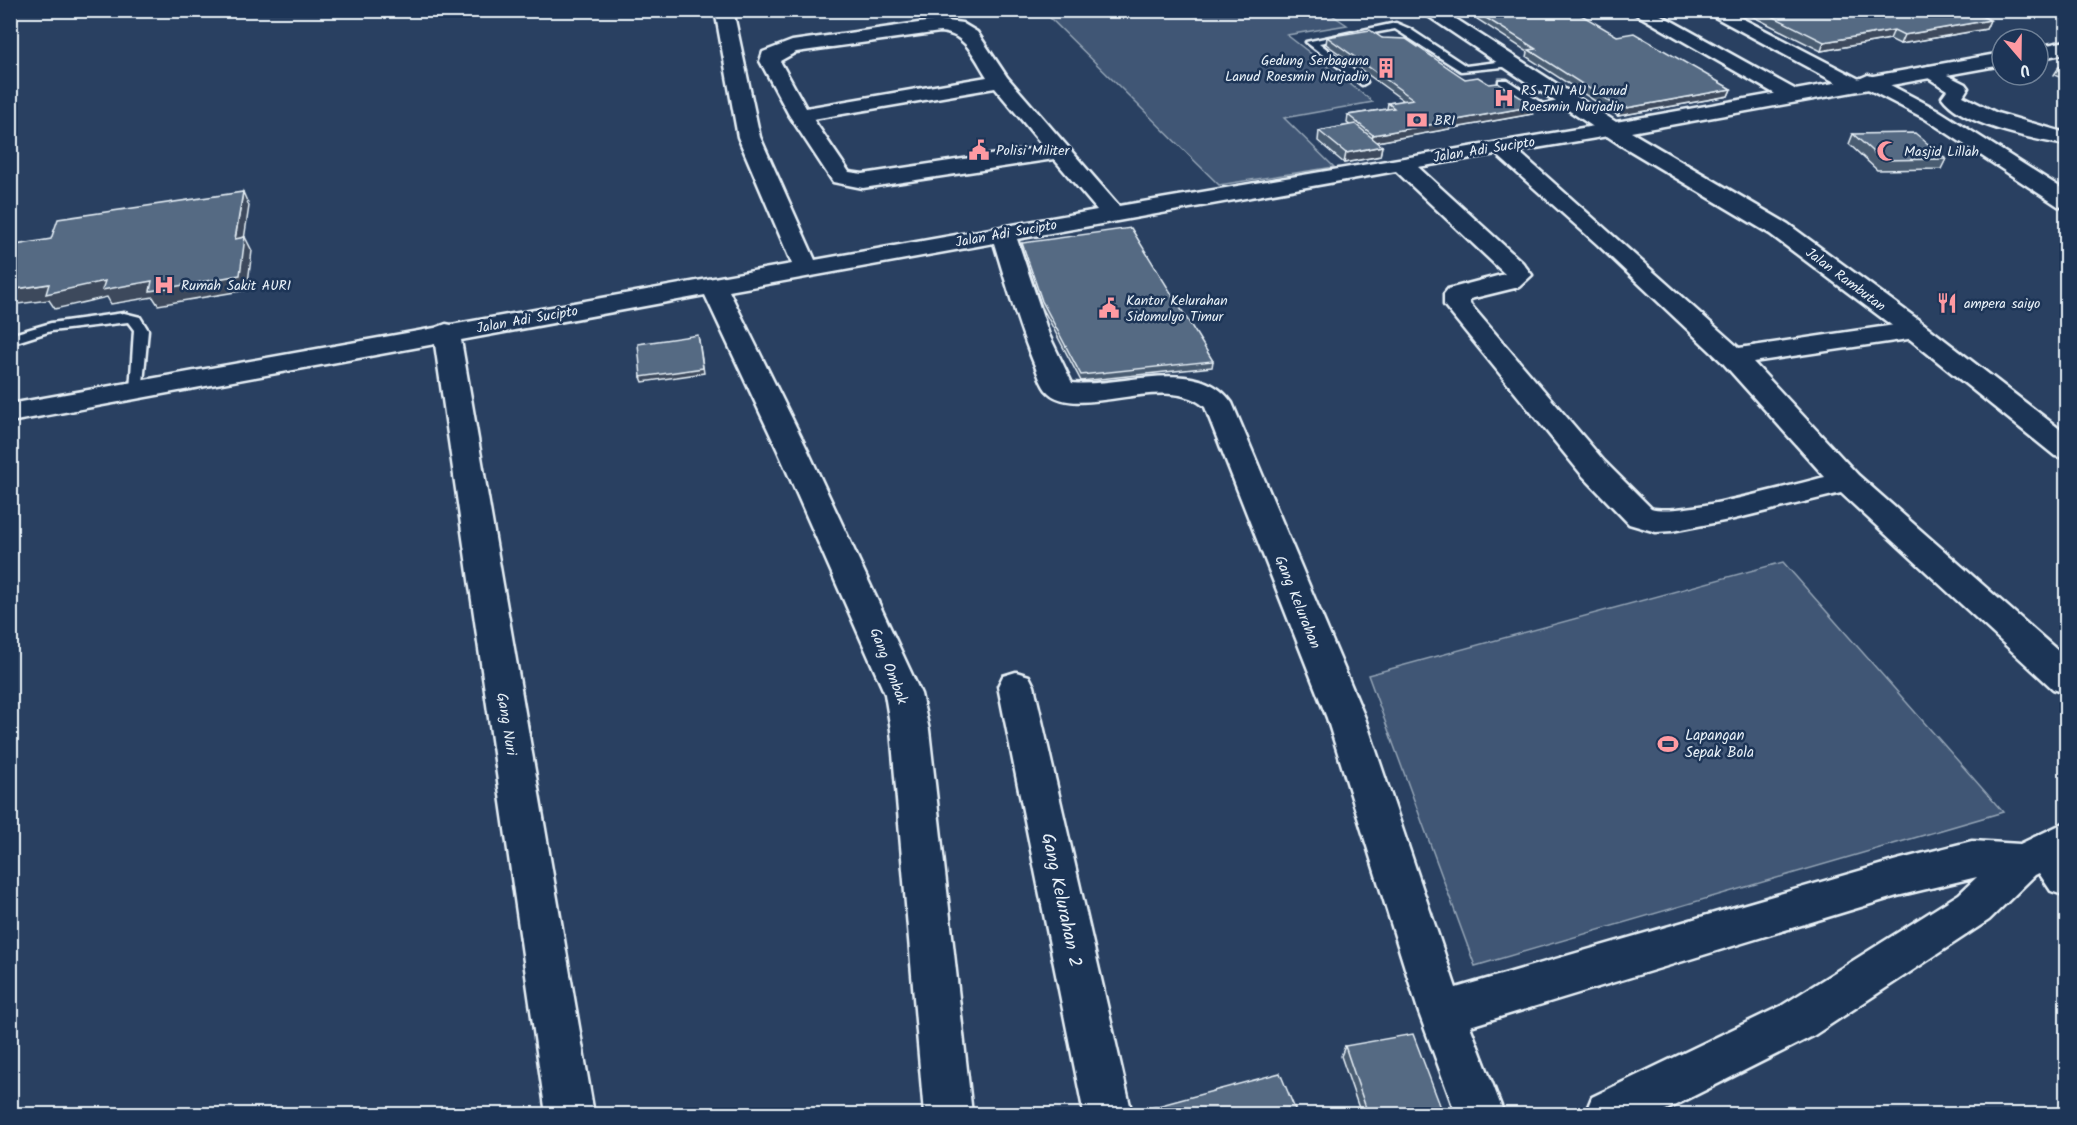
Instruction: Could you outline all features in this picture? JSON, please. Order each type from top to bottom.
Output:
[{"type":"street","points":[[724,10],[749,137],[807,270]]},
{"type":"street","name":"Jalan Rambutan","points":[[1428,10],[1612,129],[1779,229],[1915,330],[2067,449]]},
{"type":"street","points":[[1638,10],[1791,95]]},
{"type":"street","points":[[1711,10],[1861,83],[1931,114],[2067,201]]},
{"type":"street","points":[[1060,151],[863,181],[842,177],[800,115],[770,61],[773,53],[792,47],[948,26],[963,30],[970,36],[1000,81],[1060,151],[1113,214]]},
{"type":"street","name":"Jalan Adi Sucipto","points":[[10,413],[446,332],[714,287],[1003,233],[1401,163],[1612,129],[1791,95],[1990,61]]},
{"type":"street","points":[[1929,72],[1958,88],[1952,97],[1966,106],[2008,124],[2067,139]]},
{"type":"street","points":[[800,115],[1000,81]]},
{"type":"street","points":[[1501,147],[1606,239],[1733,357],[1847,482],[2067,679]]},
{"type":"street","points":[[1401,163],[1519,275],[1510,282],[1456,294],[1457,305],[1593,468],[1640,516],[1656,521],[1672,520],[1734,509],[1847,482]]},
{"type":"street","name":"Gang Kelurahan","points":[[1003,233],[1036,335],[1057,385],[1064,391],[1083,393],[1174,383],[1194,387],[1208,394],[1218,404],[1346,718],[1443,1013],[1479,1114]]},
{"type":"street","name":"Gang Ombak","points":[[714,287],[793,451],[903,694],[910,730],[948,1114]]},
{"type":"street","points":[[1733,357],[1915,330]]},
{"type":"street","name":"Gang Nuri","points":[[446,332],[455,374],[488,602],[570,1114]]},
{"type":"street","name":"Gang Kelurahan 2","points":[[1016,686],[1108,1114]]},
{"type":"street","points":[[1443,1013],[1897,878],[1972,859],[2050,858]]},
{"type":"street","points":[[1609,1114],[1797,1021],[2050,858]]},
{"type":"lane","points":[[1362,82],[1311,42],[1396,26],[1464,69],[1513,63]]},
{"type":"lane","points":[[1503,82],[1541,107],[1570,102]]},
{"type":"lane","points":[[10,340],[22,334],[124,316],[134,318],[139,322],[141,330],[137,391]]},
{"type":"shaded area","points":[[1043,11],[1326,11],[1347,25],[1287,35],[1373,102],[1284,118],[1334,167],[1219,185]]},
{"type":"shaded area","name":"Lapangan Sepak Bola","points":[[1783,562],[2003,812],[1475,966],[1368,675]]},
{"type":"building","points":[[1492,10],[1573,10],[1617,36],[1634,33],[1731,89],[1621,109],[1529,50],[1536,49],[1478,13]]},
{"type":"building","points":[[1760,10],[1968,10],[1990,20],[1904,35],[1894,30],[1824,42]]},
{"type":"building","points":[[1370,30],[1382,38],[1406,39],[1465,79],[1478,77],[1489,84],[1498,83],[1534,106],[1373,135],[1348,115],[1394,108],[1388,103],[1413,99],[1327,37]]},
{"type":"building","points":[[1355,124],[1382,146],[1346,153],[1319,131]]},
{"type":"building","points":[[1915,133],[1946,159],[1882,160],[1853,134]]},
{"type":"building","points":[[243,192],[235,239],[245,237],[240,275],[150,291],[152,281],[102,290],[105,281],[46,294],[49,284],[10,290],[10,246],[51,239],[58,219]]},
{"type":"building","name":"Kantor Kelurahan Sidomulyo Timur","points":[[1131,228],[1213,361],[1081,375],[1042,301],[1022,243]]},
{"type":"building","points":[[698,335],[703,368],[641,377],[638,344]]},
{"type":"building","points":[[1413,1034],[1443,1113],[1368,1114],[1345,1046]]},
{"type":"building","points":[[1280,1073],[1297,1114],[1128,1114]]},
{"type":"place","name":"Gedung Serbaguna Lanud Roesmin Nurjadin","points":[[1386,68]]},
{"type":"place","name":"RS TNI AU Lanud Roesmin Nurjadin","points":[[1504,98]]},
{"type":"place","name":"BRI","points":[[1417,120]]},
{"type":"place","name":"Polisi Militer","points":[[979,150]]},
{"type":"place","name":"Masjid Lillah","points":[[1887,151]]},
{"type":"place","name":"Rumah Sakit AURI","points":[[164,285]]},
{"type":"place","name":"ampera saiyo","points":[[1947,303]]},
{"type":"place","name":"Kantor Kelurahan Sidomulyo Timur","points":[[1109,308]]},
{"type":"place","name":"Lapangan Sepak Bola","points":[[1668,744]]}]
